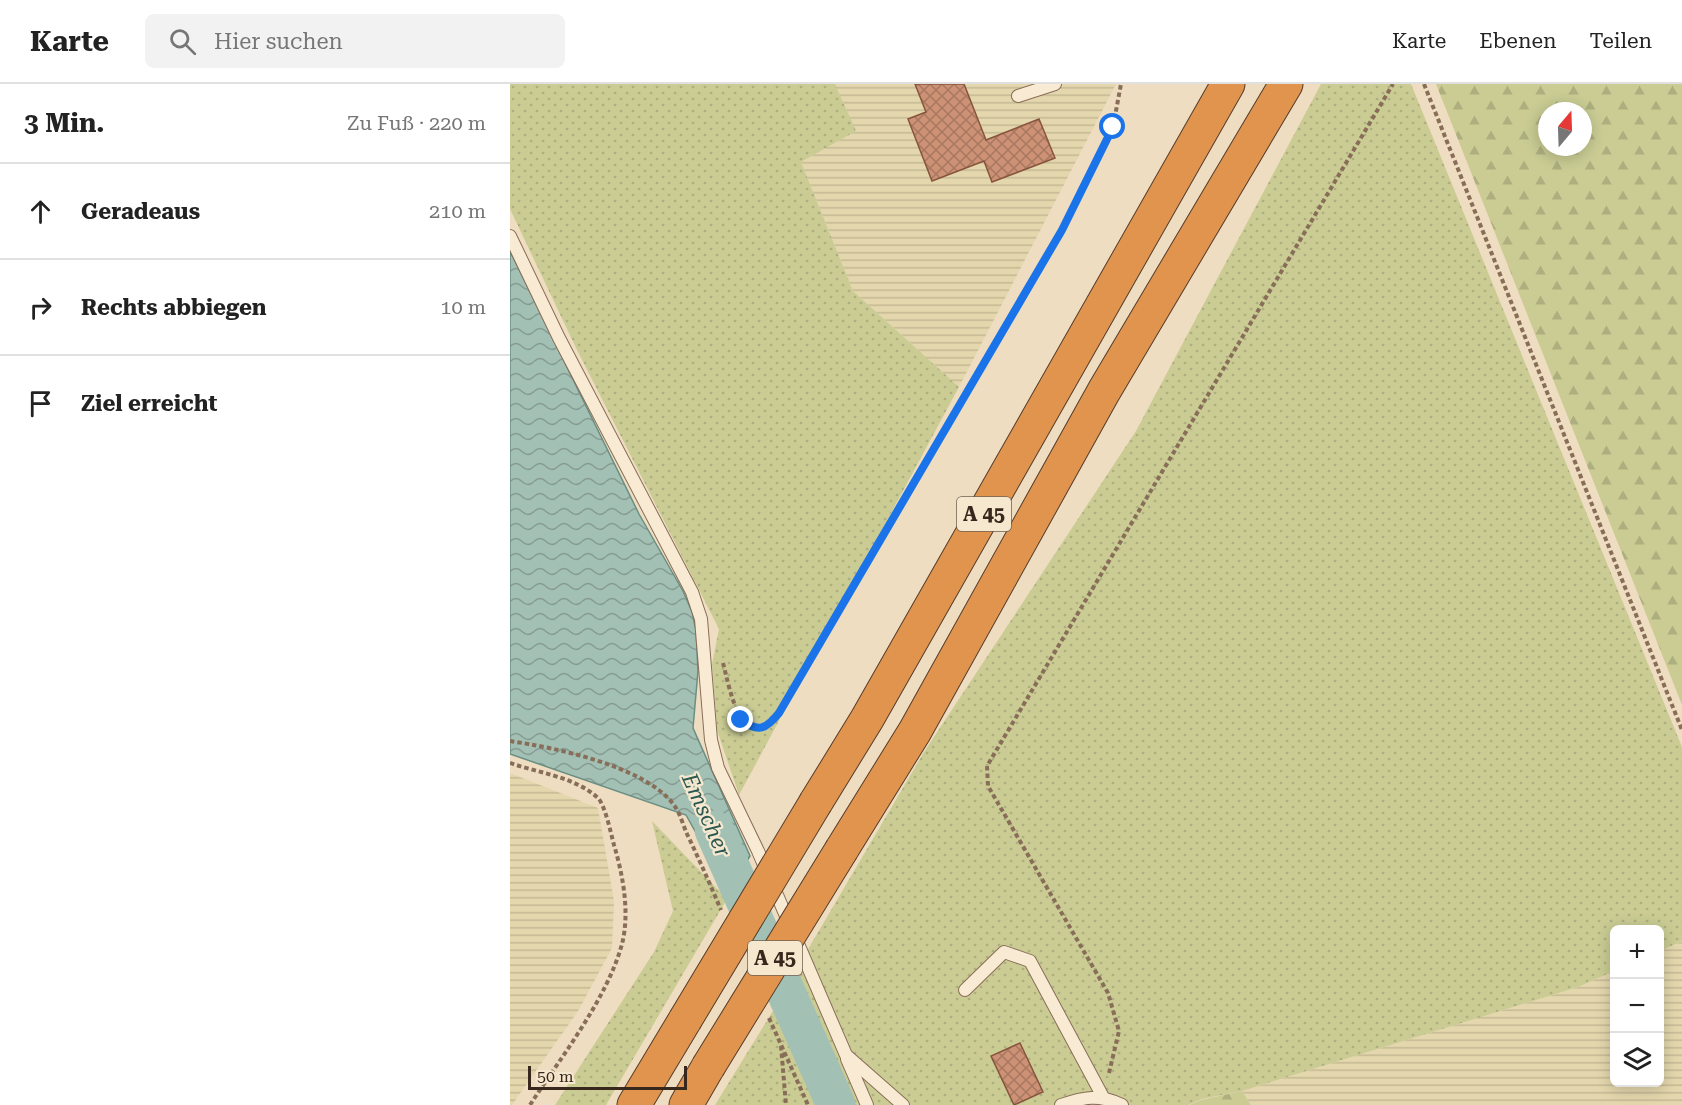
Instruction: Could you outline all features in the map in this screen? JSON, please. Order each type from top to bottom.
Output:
[{"type":"highway","name":"A 45","points":[[634,1105],[879,699],[1228,84]]},
{"type":"highway","name":"A 45","points":[[686,1105],[915,731],[1104,391],[1286,84]]},
{"type":"lane","points":[[1018,96],[1055,84]]},
{"type":"lane","points":[[510,236],[559,338],[692,592],[701,619],[711,740],[718,768],[758,851],[867,1105]]},
{"type":"lane","points":[[965,990],[1004,952],[1030,961],[1103,1097]]},
{"type":"lane","points":[[846,1054],[903,1105]]},
{"type":"lane","points":[[1061,1105],[1079,1099],[1103,1097],[1122,1105]]},
{"type":"path","points":[[702,639],[711,641],[717,650],[735,709],[741,720],[750,726],[760,728],[774,720],[1062,230],[1113,127],[1120,84]]},
{"type":"path","points":[[1103,1097],[1119,1031],[1108,993],[988,786],[987,766],[1393,84]]},
{"type":"path","points":[[1424,84],[1682,730]]},
{"type":"path","points":[[510,741],[586,757],[633,775],[659,790],[674,805],[723,913]]},
{"type":"path","points":[[510,763],[581,785],[600,800],[618,859],[626,909],[622,942],[612,972],[596,1003],[530,1105]]},
{"type":"path","points":[[766,1011],[807,1105]]},
{"type":"path","points":[[780,1043],[786,1105]]},
{"type":"shaded area","points":[[835,84],[1116,84],[959,387],[853,291],[801,162],[855,131]]},
{"type":"shaded area","points":[[510,773],[598,808],[614,901],[612,948],[578,1011],[512,1105],[510,1105]]},
{"type":"shaded area","points":[[1682,941],[1682,1105],[1251,1105],[1242,1091],[1578,987],[1610,973],[1610,1087],[1664,1087],[1664,949]]},
{"type":"green space","points":[[510,84],[835,84],[856,131],[801,162],[853,291],[959,387],[739,795],[717,730],[712,664],[719,629],[577,350],[510,209]]},
{"type":"green space","points":[[1321,84],[1411,84],[1682,747],[1682,941],[1664,949],[1664,925],[1610,925],[1610,973],[1578,987],[1242,1091],[1202,1099],[1188,1105],[838,1105],[787,985],[924,752],[1136,431]]},
{"type":"green space","points":[[1436,84],[1682,84],[1682,705]]},
{"type":"green space","points":[[652,821],[727,899],[606,1105],[555,1105],[654,952],[673,911]]},
{"type":"green space","points":[[784,993],[835,1105],[715,1105]]},
{"type":"green space","points":[[1242,1091],[1251,1105],[1189,1105],[1201,1100]]},
{"type":"water","points":[[510,251],[639,514],[683,591],[692,612],[696,631],[698,671],[693,728],[750,856],[729,892],[686,815],[510,754]]},
{"type":"building","points":[[915,84],[964,84],[986,140],[1039,119],[1055,158],[992,182],[984,161],[932,181],[908,119],[926,112]]},
{"type":"building","points":[[1020,1043],[1043,1092],[1014,1105],[991,1056]]},
{"type":"waterway","name":"Emscher","points":[[714,830],[836,1105]]},
{"type":"route","points":[[741,720],[750,726],[760,728],[774,720],[779,713],[1062,230],[1113,127]]}]
